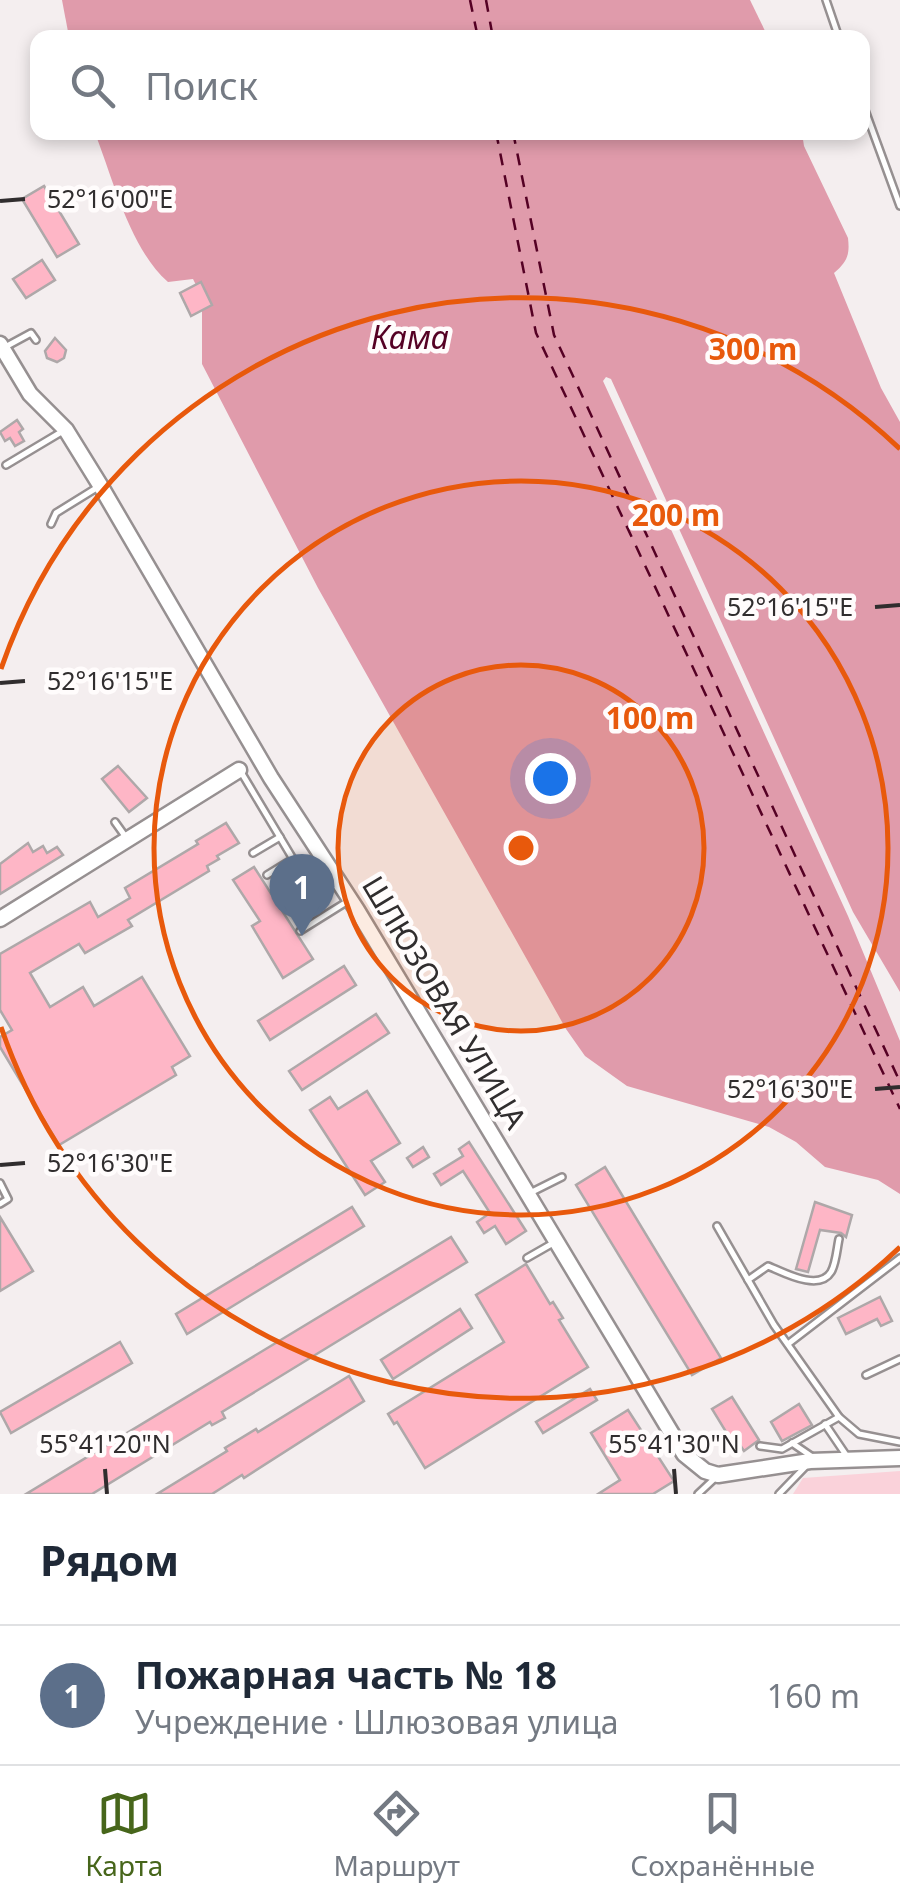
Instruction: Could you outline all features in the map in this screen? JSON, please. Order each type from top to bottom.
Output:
[{"type":"street","name":"ШЛЮЗОВАЯ УЛИЦА","points":[[1,347],[30,394],[66,430],[100,485],[271,778],[530,1193],[684,1454],[704,1470],[718,1475]]},
{"type":"street","points":[[0,919],[239,770],[246,752],[246,733]]},
{"type":"street","points":[[239,770],[271,778]]},
{"type":"street","points":[[718,1475],[814,1461],[900,1458]]},
{"type":"lane","points":[[826,0],[836,30]]},
{"type":"lane","points":[[870,124],[900,206]]},
{"type":"lane","points":[[1,347],[31,332],[36,340]]},
{"type":"lane","points":[[6,465],[66,430]]},
{"type":"lane","points":[[51,524],[56,513],[100,485]]},
{"type":"lane","points":[[239,770],[294,859],[266,875]]},
{"type":"lane","points":[[116,822],[127,838]]},
{"type":"lane","points":[[253,853],[280,837]]},
{"type":"lane","points":[[300,931],[350,900]]},
{"type":"lane","points":[[530,1193],[562,1177]]},
{"type":"lane","points":[[0,1182],[8,1199],[0,1204]]},
{"type":"lane","points":[[717,1226],[788,1344],[838,1417],[858,1434],[900,1442]]},
{"type":"lane","points":[[748,1280],[768,1266],[811,1281],[826,1278],[832,1272],[839,1239]]},
{"type":"lane","points":[[528,1258],[557,1240]]},
{"type":"lane","points":[[788,1344],[900,1258]]},
{"type":"lane","points":[[866,1375],[900,1359]]},
{"type":"lane","points":[[760,1446],[782,1449],[838,1417]]},
{"type":"lane","points":[[826,1424],[848,1460]]},
{"type":"lane","points":[[779,1494],[814,1461],[792,1443]]},
{"type":"lane","points":[[698,1494],[718,1475]]},
{"type":"shaded area","points":[[900,1471],[900,1494],[793,1494],[803,1478]]},
{"type":"water","points":[[62,0],[750,0],[765,30],[68,30]]},
{"type":"water","name":"Кама","points":[[98,140],[803,140],[848,238],[847,258],[834,273],[881,388],[900,422],[900,992],[853,912],[611,379],[606,377],[603,381],[848,916],[900,1041],[900,1194],[878,1180],[825,1167],[796,1142],[769,1127],[627,1086],[585,1056],[566,1029],[318,588],[202,364],[202,311],[212,305],[201,283],[196,285],[193,279],[168,282],[143,251]]},
{"type":"building","points":[[44,186],[79,244],[57,257],[22,199]]},
{"type":"building","points":[[42,260],[55,280],[26,298],[13,279]]},
{"type":"building","points":[[201,282],[212,305],[191,316],[180,293]]},
{"type":"building","points":[[55,338],[66,350],[64,358],[57,362],[47,358],[45,351]]},
{"type":"building","points":[[17,420],[24,441],[15,446],[10,438],[5,441],[0,432]]},
{"type":"building","points":[[118,766],[147,798],[129,812],[102,779]]},
{"type":"building","points":[[226,823],[239,843],[217,856],[219,859],[207,866],[209,871],[128,920],[132,926],[85,953],[79,944],[30,973],[50,1007],[83,987],[94,1006],[142,977],[190,1056],[172,1067],[176,1075],[59,1145],[0,1047],[0,1037],[12,1030],[0,1010],[0,954],[90,902],[98,917],[130,898],[125,888]]},
{"type":"building","points":[[28,843],[33,852],[43,846],[47,853],[57,847],[63,855],[0,894],[0,864]]},
{"type":"building","points":[[254,867],[313,959],[283,978],[252,926],[260,921],[233,880]]},
{"type":"building","points":[[344,966],[356,985],[270,1040],[258,1021]]},
{"type":"building","points":[[376,1014],[389,1033],[302,1090],[289,1071]]},
{"type":"building","points":[[367,1091],[400,1143],[371,1161],[385,1182],[365,1195],[310,1110],[330,1097],[338,1109]]},
{"type":"building","points":[[469,1142],[526,1231],[506,1244],[495,1226],[484,1233],[477,1222],[490,1213],[463,1171],[441,1185],[434,1174],[463,1156],[459,1149]]},
{"type":"building","points":[[423,1147],[429,1157],[413,1167],[407,1158]]},
{"type":"building","points":[[605,1167],[721,1358],[692,1375],[576,1185]]},
{"type":"building","points":[[815,1202],[852,1215],[846,1237],[820,1230],[808,1272],[796,1269]]},
{"type":"building","points":[[352,1207],[364,1226],[187,1334],[176,1314]]},
{"type":"building","points":[[0,1217],[33,1271],[0,1291]]},
{"type":"building","points":[[451,1237],[467,1262],[222,1412],[225,1418],[212,1425],[210,1422],[92,1494],[26,1494]]},
{"type":"building","points":[[526,1264],[563,1318],[559,1320],[588,1367],[425,1468],[388,1414],[504,1342],[476,1295]]},
{"type":"building","points":[[880,1297],[892,1321],[881,1326],[877,1319],[846,1334],[838,1318]]},
{"type":"building","points":[[460,1309],[472,1328],[393,1379],[381,1360]]},
{"type":"building","points":[[120,1342],[132,1363],[11,1433],[0,1412]]},
{"type":"building","points":[[349,1376],[364,1401],[244,1478],[242,1475],[212,1494],[157,1494],[227,1451],[225,1448]]},
{"type":"building","points":[[590,1389],[597,1400],[543,1433],[536,1422]]},
{"type":"building","points":[[732,1397],[759,1440],[744,1451],[738,1442],[734,1445],[712,1409]]},
{"type":"building","points":[[799,1404],[812,1425],[782,1441],[771,1422]]},
{"type":"building","points":[[628,1410],[674,1481],[653,1494],[598,1494],[620,1480],[591,1433]]},
{"type":"ferry route","points":[[470,0],[476,30]]},
{"type":"ferry route","points":[[486,0],[492,30]]},
{"type":"ferry route","points":[[498,140],[536,333],[900,1109]]},
{"type":"ferry route","points":[[515,140],[554,335],[900,1082]]},
{"type":"place","name":"Пожарная часть № 18","points":[[302,936]]}]
